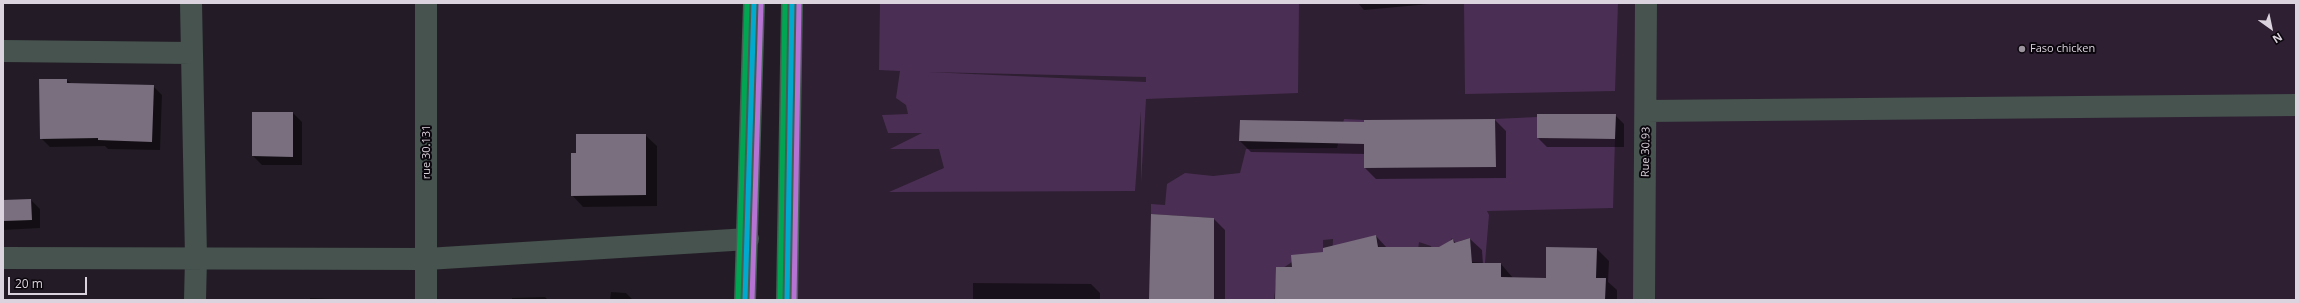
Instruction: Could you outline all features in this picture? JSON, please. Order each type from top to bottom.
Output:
[{"type":"main road","points":[[745,300],[754,3]]},
{"type":"main road","points":[[787,300],[792,3]]},
{"type":"street","points":[[191,3],[196,258],[195,300]]},
{"type":"street","name":"rue 30.131","points":[[426,3],[426,300]]},
{"type":"street","name":"Rue 30.93","points":[[1644,300],[1646,3]]},
{"type":"street","points":[[3,51],[191,53]]},
{"type":"street","points":[[1646,111],[2296,105]]},
{"type":"street","points":[[3,258],[427,259],[748,239]]},
{"type":"shaded area","points":[[792,3],[2296,3],[2296,300],[787,300]]},
{"type":"shaded area","points":[[880,3],[1299,3],[1298,93],[1146,99],[1141,183],[1141,111],[1135,191],[889,192],[944,168],[939,149],[890,149],[922,133],[888,133],[882,115],[908,114],[906,105],[896,98],[900,71],[879,70]],"holes":[[[928,72],[1146,77],[1146,82]]]},
{"type":"shaded area","points":[[1464,3],[1618,3],[1615,91],[1465,94]]},
{"type":"shaded area","points":[[1537,117],[1537,138],[1615,139],[1613,208],[1487,211],[1489,215],[1485,263],[1472,262],[1470,238],[1460,241],[1461,258],[1452,238],[1435,262],[1431,246],[1419,242],[1417,258],[1393,261],[1393,247],[1381,247],[1381,258],[1376,235],[1332,260],[1333,239],[1323,240],[1323,262],[1295,260],[1277,272],[1274,300],[1214,300],[1214,218],[1151,214],[1151,204],[1165,205],[1167,184],[1185,173],[1213,176],[1240,173],[1246,149],[1337,148],[1344,119],[1364,120],[1367,168],[1495,167],[1495,119]]},
{"type":"building","points":[[39,79],[67,79],[67,83],[154,85],[152,142],[98,140],[98,138],[40,139]]},
{"type":"building","points":[[252,112],[293,112],[293,157],[252,156]]},
{"type":"building","points":[[1537,114],[1616,114],[1615,139],[1537,138]]},
{"type":"building","points":[[1495,119],[1496,167],[1364,168],[1364,144],[1239,141],[1240,120],[1364,122],[1364,120]]},
{"type":"building","points":[[576,134],[646,134],[646,195],[571,196],[571,153],[576,153]]},
{"type":"building","points":[[31,199],[32,220],[3,221],[3,200]]},
{"type":"building","points":[[1151,214],[1214,218],[1214,300],[1149,300]]},
{"type":"building","points":[[1376,235],[1378,247],[1439,247],[1453,239],[1454,243],[1470,238],[1472,263],[1501,263],[1501,277],[1546,278],[1546,247],[1597,248],[1596,278],[1606,278],[1605,300],[1275,300],[1276,267],[1292,267],[1291,255],[1323,252],[1323,248]]},
{"type":"transit line","points":[[738,300],[747,3]]},
{"type":"transit line","points":[[745,300],[754,3]]},
{"type":"transit line","points":[[752,300],[761,3]]},
{"type":"transit line","points":[[780,300],[785,3]]},
{"type":"transit line","points":[[787,300],[792,3]]},
{"type":"transit line","points":[[794,300],[799,3]]},
{"type":"place","name":"Faso chicken","points":[[2022,49]]}]
